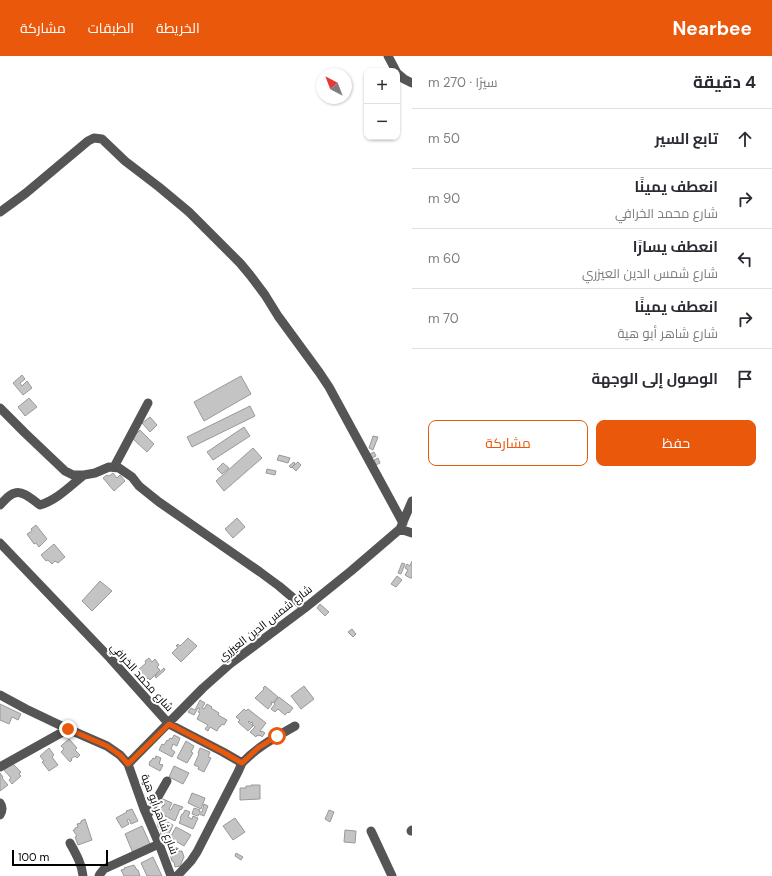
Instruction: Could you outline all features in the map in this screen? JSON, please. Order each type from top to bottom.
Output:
[{"type":"street","points":[[388,56],[394,68]]},
{"type":"street","points":[[400,76],[404,80],[412,83]]},
{"type":"street","points":[[0,212],[26,193],[88,141],[94,138],[102,139],[125,161],[189,212],[250,275],[278,316],[320,372],[402,526],[412,533]]},
{"type":"street","points":[[114,467],[148,403]]},
{"type":"street","points":[[0,408],[24,433],[72,475],[95,473],[109,467],[119,468],[125,471],[139,486],[159,502],[260,572],[305,608]]},
{"type":"street","points":[[0,505],[16,492],[20,492],[40,505],[46,503],[53,500],[84,475]]},
{"type":"street","name":"شارع شمس الدين العيزري","points":[[128,764],[169,724],[181,709],[230,664],[305,608],[351,571],[402,526],[412,501]]},
{"type":"street","name":"شارع محمد الخرافي","points":[[0,543],[109,657],[169,724],[242,763]]},
{"type":"street","name":"شارع شاهر أبو هية","points":[[0,695],[26,709],[107,746],[120,755],[128,764],[171,876]]},
{"type":"street","points":[[177,876],[197,852],[242,763],[248,756],[266,743],[295,726]]},
{"type":"street","points":[[0,767],[68,729]]},
{"type":"street","points":[[147,816],[167,781]]},
{"type":"street","points":[[0,803],[2,808],[0,815]]},
{"type":"street","points":[[371,831],[392,876]]},
{"type":"street","points":[[70,843],[79,860],[83,876]]},
{"type":"street","points":[[99,876],[104,869],[159,844]]},
{"type":"building","points":[[22,375],[25,379],[20,383],[22,386],[27,381],[32,388],[23,395],[13,383]]},
{"type":"building","points":[[241,376],[251,394],[204,421],[194,402]]},
{"type":"building","points":[[29,398],[37,407],[25,416],[18,407]]},
{"type":"building","points":[[250,406],[255,416],[192,447],[187,437]]},
{"type":"building","points":[[150,417],[157,425],[150,432],[142,423]]},
{"type":"building","points":[[244,427],[250,436],[213,460],[207,452]]},
{"type":"building","points":[[140,430],[154,444],[147,452],[132,438]]},
{"type":"building","points":[[373,436],[378,437],[373,450],[369,448]]},
{"type":"building","points":[[253,448],[262,458],[224,491],[216,481]]},
{"type":"building","points":[[374,452],[376,456],[372,458],[370,454]]},
{"type":"building","points":[[279,455],[290,458],[288,463],[277,460]]},
{"type":"building","points":[[378,458],[380,463],[376,465],[374,460]]},
{"type":"building","points":[[294,462],[295,464],[291,468],[289,466]]},
{"type":"building","points":[[298,462],[301,465],[296,471],[292,467]]},
{"type":"building","points":[[223,463],[229,468],[222,474],[217,469]]},
{"type":"building","points":[[267,469],[276,471],[275,475],[266,473]]},
{"type":"building","points":[[113,473],[117,478],[120,475],[125,481],[114,491],[103,478]]},
{"type":"building","points":[[237,518],[245,527],[233,538],[225,529]]},
{"type":"building","points":[[36,525],[47,539],[39,547],[36,543],[34,544],[27,534],[32,531],[31,529]]},
{"type":"building","points":[[54,544],[65,557],[58,563],[55,561],[52,564],[48,560],[46,561],[41,555]]},
{"type":"building","points":[[412,561],[412,578],[410,578],[405,575],[408,570],[405,568],[407,564],[410,566]]},
{"type":"building","points":[[402,563],[405,564],[401,574],[398,573]]},
{"type":"building","points":[[397,576],[402,580],[396,587],[391,584]]},
{"type":"building","points":[[100,581],[112,591],[92,611],[82,601]]},
{"type":"building","points":[[320,604],[329,612],[325,616],[317,608]]},
{"type":"building","points":[[352,629],[356,634],[353,637],[348,632]]},
{"type":"building","points":[[188,638],[197,646],[181,662],[172,653],[178,647],[176,646],[178,644],[180,646]]},
{"type":"building","points":[[149,658],[152,662],[155,659],[159,665],[157,667],[160,670],[150,680],[148,678],[144,681],[139,676],[142,673],[138,670]]},
{"type":"building","points":[[164,668],[165,670],[156,678],[155,676]]},
{"type":"building","points":[[265,686],[278,697],[273,703],[271,702],[272,704],[268,709],[255,698]]},
{"type":"building","points":[[304,686],[314,699],[301,709],[291,696]]},
{"type":"building","points":[[279,697],[293,708],[285,715],[278,709],[275,712],[271,709]]},
{"type":"building","points":[[200,700],[205,703],[202,708],[204,709],[207,704],[219,713],[218,715],[227,720],[224,725],[222,724],[219,727],[217,731],[210,727],[208,731],[205,729],[208,725],[197,719],[200,709],[198,708],[194,715],[188,712],[191,708],[195,710]]},
{"type":"building","points":[[0,704],[21,714],[18,720],[12,717],[9,724],[0,720]]},
{"type":"building","points":[[244,709],[246,711],[248,709],[266,723],[260,731],[265,733],[262,737],[257,735],[256,737],[250,732],[255,727],[252,722],[248,722],[253,726],[248,731],[238,722],[240,720],[236,717]]},
{"type":"building","points":[[174,735],[180,738],[177,746],[173,744],[171,749],[175,752],[172,757],[159,750],[162,744],[164,745],[170,738],[172,739]]},
{"type":"building","points":[[69,739],[77,748],[75,750],[80,755],[77,758],[75,756],[70,762],[61,752],[64,749],[61,746]]},
{"type":"building","points":[[186,741],[194,746],[191,752],[193,753],[187,763],[177,758]]},
{"type":"building","points":[[49,748],[54,755],[52,757],[58,765],[49,771],[42,762],[44,761],[40,756]]},
{"type":"building","points":[[200,748],[210,752],[208,757],[211,758],[204,772],[198,769],[199,767],[194,765]]},
{"type":"building","points":[[156,756],[161,758],[159,764],[163,765],[160,771],[149,765],[150,761],[153,758],[155,759]]},
{"type":"building","points":[[12,763],[21,772],[19,774],[21,776],[12,784],[9,780],[11,778],[4,770]]},
{"type":"building","points":[[174,766],[189,773],[183,784],[169,777]]},
{"type":"building","points":[[0,773],[8,785],[0,791]]},
{"type":"building","points":[[260,785],[260,799],[240,800],[240,788],[246,788],[246,786]]},
{"type":"building","points":[[192,793],[205,798],[201,809],[188,803]]},
{"type":"building","points":[[163,799],[172,803],[169,809],[171,810],[174,804],[183,807],[181,810],[180,809],[175,821],[161,813],[161,809],[165,804],[162,802]]},
{"type":"building","points":[[204,804],[208,806],[204,816],[192,814],[194,808],[200,810],[199,812],[202,812]]},
{"type":"building","points":[[132,809],[138,821],[131,824],[129,819],[127,820],[129,824],[122,828],[116,818]]},
{"type":"building","points":[[185,810],[190,812],[188,817],[192,819],[193,816],[198,818],[193,829],[179,823]]},
{"type":"building","points":[[329,810],[334,812],[330,822],[325,819]]},
{"type":"building","points":[[159,817],[173,825],[167,838],[161,835],[157,819]]},
{"type":"building","points":[[235,818],[245,832],[233,840],[223,826]]},
{"type":"building","points":[[85,819],[92,840],[78,845],[75,837],[77,836],[73,830],[78,827],[77,824],[81,823],[81,821]]},
{"type":"building","points":[[142,826],[151,846],[133,853],[125,834]]},
{"type":"building","points":[[176,827],[191,835],[184,846],[170,838]]},
{"type":"building","points":[[345,830],[356,831],[355,843],[344,842]]},
{"type":"building","points":[[171,844],[174,845],[174,847],[179,851],[182,851],[184,857],[180,866],[175,867],[174,862],[172,861],[168,848]]},
{"type":"building","points":[[236,853],[243,857],[241,860],[235,856]]},
{"type":"building","points":[[153,857],[162,876],[147,876],[141,863]]},
{"type":"building","points":[[134,865],[140,876],[124,876],[121,870]]},
{"type":"route","points":[[68,729],[107,746],[120,755],[128,764],[169,724],[242,763],[258,748],[277,736]]}]
